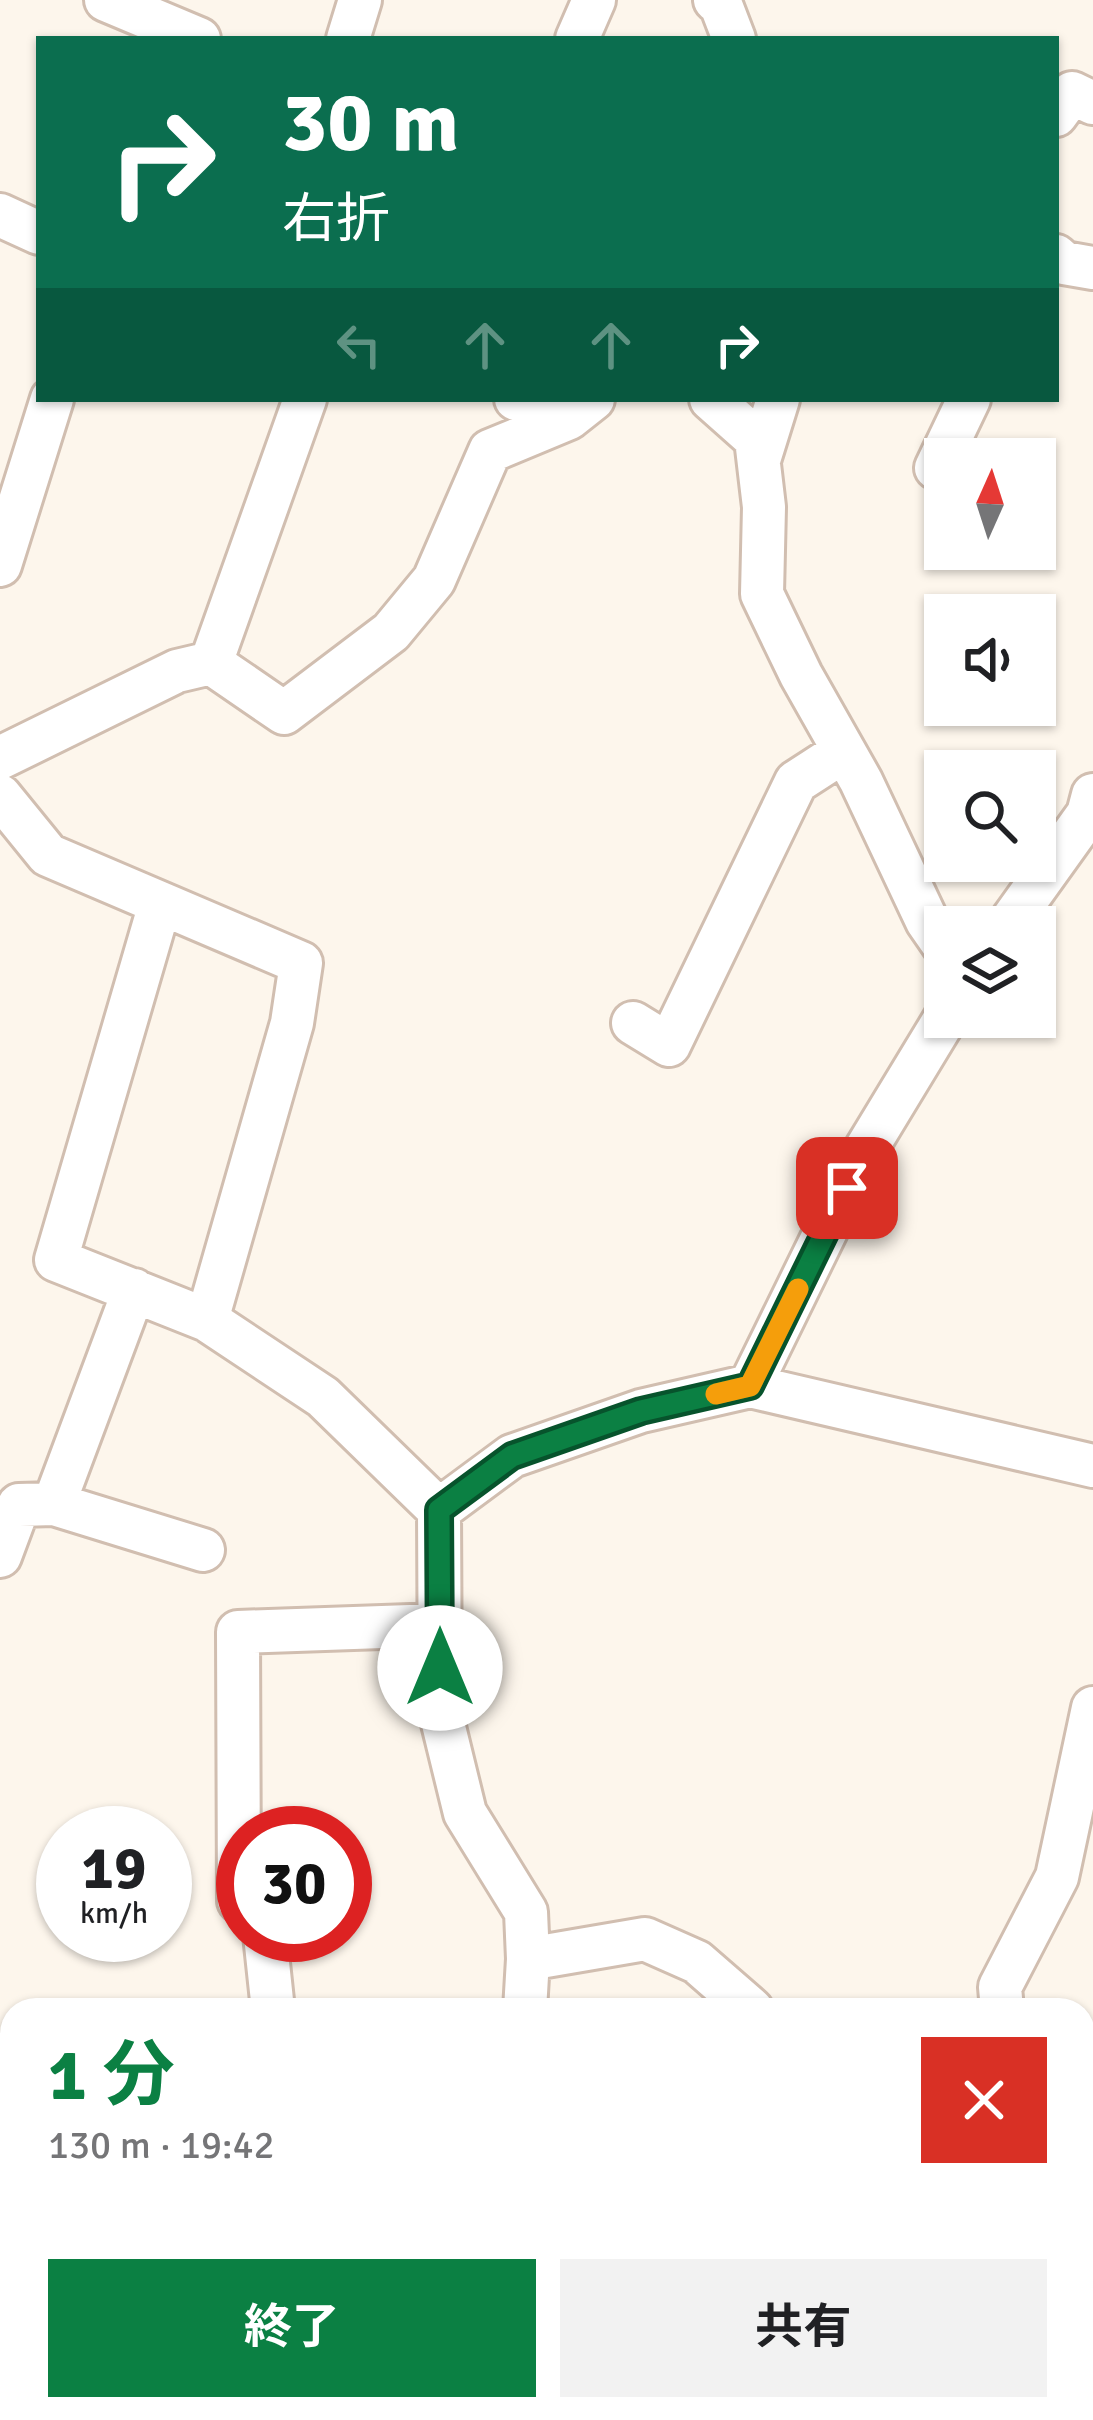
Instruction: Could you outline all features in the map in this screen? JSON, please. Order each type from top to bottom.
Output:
[{"type":"street","points":[[106,0],[193,36]]},
{"type":"street","points":[[349,36],[360,0]]},
{"type":"street","points":[[579,36],[594,0]]},
{"type":"street","points":[[715,0],[733,36]]},
{"type":"street","points":[[1059,111],[1072,94],[1093,103]]},
{"type":"street","points":[[0,214],[36,231]]},
{"type":"street","points":[[1059,259],[1093,268]]},
{"type":"street","points":[[0,565],[51,402]]},
{"type":"street","points":[[211,663],[303,402]]},
{"type":"street","points":[[536,402],[581,409]]},
{"type":"street","points":[[714,402],[756,439],[764,507],[762,594],[924,915]]},
{"type":"street","points":[[759,460],[777,402]]},
{"type":"street","points":[[951,438],[968,402]]},
{"type":"street","points":[[0,758],[177,671],[211,663],[284,713],[392,632],[434,580],[490,451],[581,409]]},
{"type":"street","points":[[633,1023],[669,1045],[796,782],[844,751]]},
{"type":"street","points":[[0,796],[48,855],[302,963],[292,1023],[207,1320]]},
{"type":"street","points":[[1028,906],[1075,861],[1093,796]]},
{"type":"street","points":[[160,904],[56,1260],[207,1320],[323,1397],[439,1510],[440,1711],[466,1813],[526,1912],[526,1998]]},
{"type":"street","points":[[750,1386],[866,1148],[933,1038]]},
{"type":"street","points":[[54,1504],[134,1290]]},
{"type":"street","points":[[439,1510],[512,1456],[641,1411],[750,1386],[1093,1466]]},
{"type":"street","points":[[0,1556],[19,1505],[54,1504],[203,1550]]},
{"type":"street","points":[[239,1806],[238,1632],[439,1625]]},
{"type":"street","points":[[1001,1998],[1000,1987],[1075,1870],[1093,1708]]},
{"type":"street","points":[[528,1959],[645,1940],[697,1962],[738,1998]]},
{"type":"street","points":[[268,1962],[272,1998]]},
{"type":"slow traffic","points":[[716,1394],[750,1386],[798,1289]]},
{"type":"route","points":[[440,1668],[439,1510],[512,1456],[641,1411],[750,1386],[847,1188]]}]
